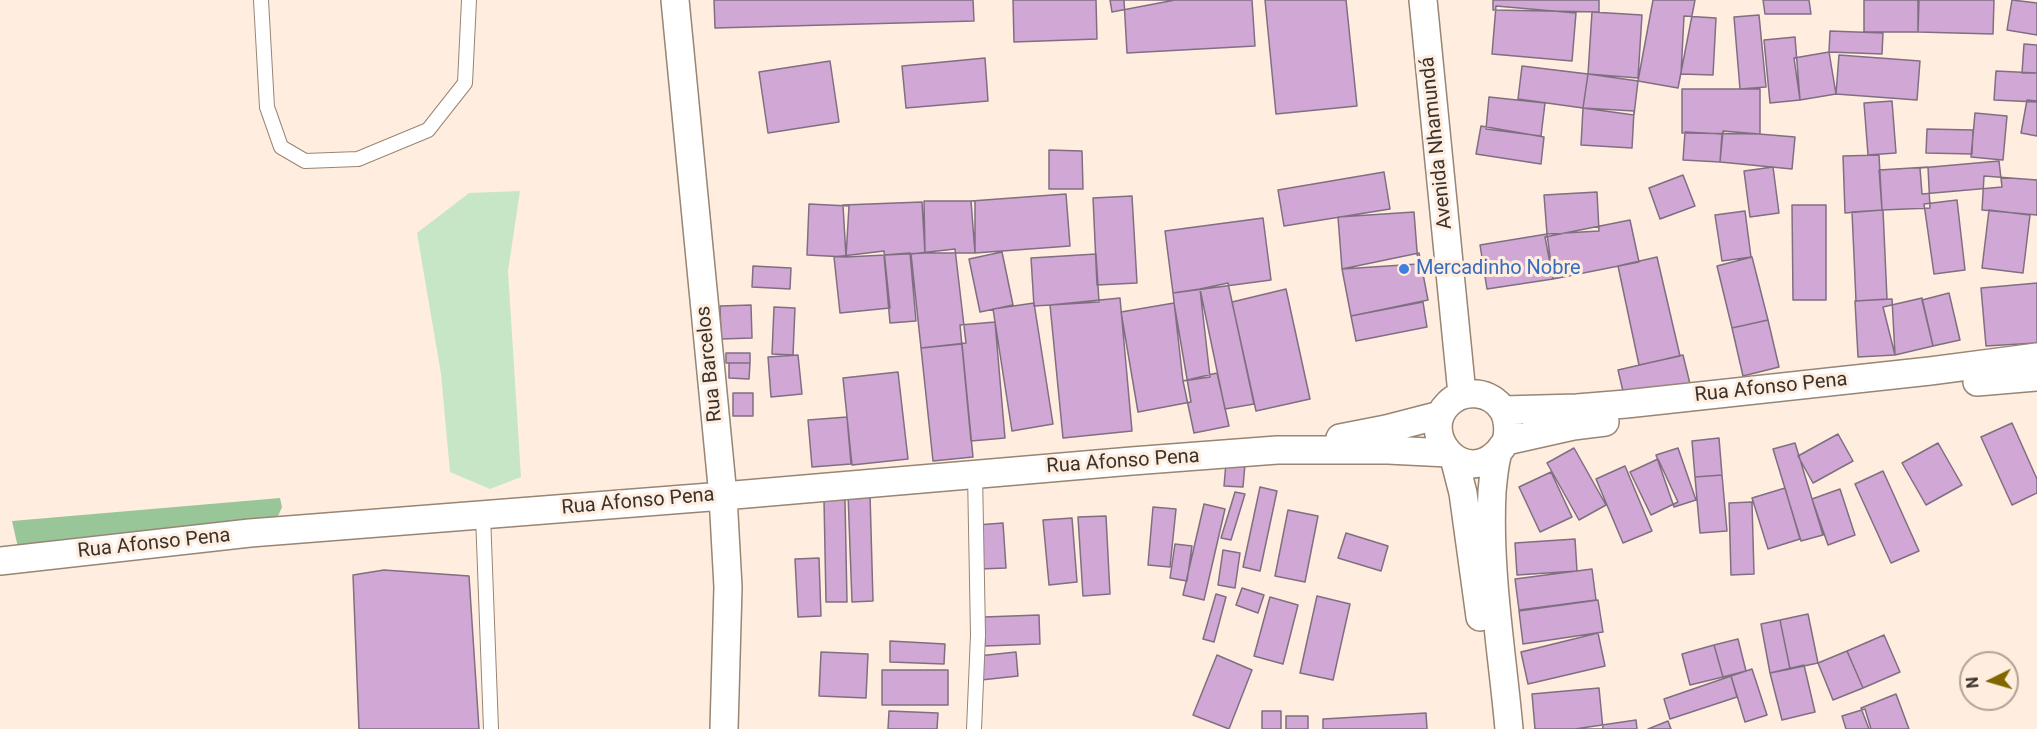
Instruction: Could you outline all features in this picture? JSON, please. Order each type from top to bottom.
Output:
[{"type":"street","name":"Rua Barcelos","points":[[675,0],[723,496],[728,587],[724,729]]},
{"type":"street","name":"Avenida Nhamundá","points":[[1423,0],[1462,394]]},
{"type":"street","name":"Rua Afonso Pena","points":[[1502,447],[1573,426],[1659,408],[2037,357]]},
{"type":"street","name":"Rua Afonso Pena","points":[[1503,410],[1756,408],[2037,377]]},
{"type":"street","points":[[1490,729],[1463,493],[1451,456],[1442,445],[1438,435],[1437,425],[1445,406],[1462,394],[1478,393],[1492,399],[1503,410],[1508,425],[1492,502],[1492,542],[1509,729]]},
{"type":"street","name":"Rua Afonso Pena","points":[[1277,450],[1386,429],[1440,415]]},
{"type":"street","points":[[1451,456],[1469,463],[1484,462],[1502,447]]},
{"type":"street","name":"Rua Afonso Pena","points":[[0,561],[250,533],[1277,450],[1388,450],[1451,456]]},
{"type":"lane","points":[[261,0],[267,106],[281,147],[305,161],[358,159],[428,130],[465,83],[469,0]]},
{"type":"lane","points":[[974,729],[978,635],[975,473]]},
{"type":"lane","points":[[483,515],[491,729]]},
{"type":"green space","points":[[520,191],[508,271],[521,477],[490,489],[450,472],[441,374],[417,233],[469,193]]},
{"type":"green space","points":[[280,498],[282,507],[275,523],[19,552],[12,521]]},
{"type":"building","points":[[714,0],[973,0],[974,21],[715,28]]},
{"type":"building","points":[[1013,0],[1096,0],[1097,39],[1014,42]]},
{"type":"building","points":[[1110,0],[1175,0],[1112,12]]},
{"type":"building","points":[[1124,0],[1252,0],[1255,46],[1127,53]]},
{"type":"building","points":[[1265,0],[1346,0],[1357,106],[1276,114]]},
{"type":"building","points":[[1493,0],[1599,0],[1599,12],[1493,10]]},
{"type":"building","points":[[1653,0],[1695,0],[1678,88],[1638,81]]},
{"type":"building","points":[[1763,0],[1809,0],[1811,14],[1765,14]]},
{"type":"building","points":[[1864,0],[1918,0],[1918,32],[1864,32]]},
{"type":"building","points":[[1919,0],[1994,0],[1993,34],[1918,32]]},
{"type":"building","points":[[2012,0],[2037,3],[2037,35],[2007,30]]},
{"type":"building","points":[[1496,6],[1576,13],[1572,61],[1492,54]]},
{"type":"building","points":[[1592,12],[1642,15],[1638,78],[1588,74]]},
{"type":"building","points":[[1759,15],[1766,87],[1740,89],[1734,17]]},
{"type":"building","points":[[1684,16],[1716,18],[1713,75],[1681,74]]},
{"type":"building","points":[[1830,31],[1883,33],[1882,54],[1829,52]]},
{"type":"building","points":[[1795,37],[1800,100],[1770,103],[1764,40]]},
{"type":"building","points":[[2024,44],[2037,45],[2037,73],[2022,73]]},
{"type":"building","points":[[1829,52],[1836,94],[1800,100],[1794,58]]},
{"type":"building","points":[[1839,55],[1920,61],[1917,100],[1836,94]]},
{"type":"building","points":[[985,58],[988,101],[906,108],[902,66]]},
{"type":"building","points":[[830,61],[839,122],[768,133],[759,72]]},
{"type":"building","points":[[1522,66],[1588,74],[1583,108],[1518,99]]},
{"type":"building","points":[[1996,71],[2037,73],[2037,102],[1994,100]]},
{"type":"building","points":[[1588,74],[1638,81],[1634,115],[1583,108]]},
{"type":"building","points":[[1682,89],[1760,89],[1760,134],[1682,133]]},
{"type":"building","points":[[1489,97],[1545,103],[1541,136],[1486,129]]},
{"type":"building","points":[[2027,100],[2037,101],[2037,136],[2021,133]]},
{"type":"building","points":[[1892,101],[1896,153],[1868,155],[1864,103]]},
{"type":"building","points":[[1583,108],[1634,111],[1632,148],[1581,145]]},
{"type":"building","points":[[1975,113],[2007,116],[2003,160],[1971,157]]},
{"type":"building","points":[[1481,126],[1544,137],[1541,164],[1476,154]]},
{"type":"building","points":[[1927,129],[1973,130],[1972,154],[1926,153]]},
{"type":"building","points":[[1723,131],[1795,137],[1792,169],[1720,162]]},
{"type":"building","points":[[1685,132],[1722,134],[1720,162],[1683,160]]},
{"type":"building","points":[[1049,150],[1082,151],[1083,189],[1049,189]]},
{"type":"building","points":[[1879,155],[1882,210],[1845,213],[1843,156]]},
{"type":"building","points":[[1999,161],[2002,187],[1922,194],[1920,168]]},
{"type":"building","points":[[1773,167],[1779,213],[1750,217],[1744,171]]},
{"type":"building","points":[[1928,167],[1930,208],[1882,210],[1879,170]]},
{"type":"building","points":[[1384,172],[1390,209],[1284,226],[1278,190]]},
{"type":"building","points":[[1683,175],[1695,206],[1660,219],[1649,188]]},
{"type":"building","points":[[1984,176],[2037,180],[2037,215],[1982,210]]},
{"type":"building","points":[[1597,192],[1599,231],[1547,234],[1544,195]]},
{"type":"building","points":[[1066,194],[1070,246],[975,253],[971,201]]},
{"type":"building","points":[[1132,196],[1137,283],[1097,285],[1093,198]]},
{"type":"building","points":[[1957,200],[1965,270],[1934,274],[1924,204]]},
{"type":"building","points":[[924,201],[975,201],[975,253],[925,253]]},
{"type":"building","points":[[922,202],[925,253],[846,257],[843,205]]},
{"type":"building","points":[[809,204],[849,206],[846,257],[807,255]]},
{"type":"building","points":[[1792,205],[1826,205],[1826,300],[1793,300]]},
{"type":"building","points":[[1883,210],[1887,299],[1856,301],[1852,212]]},
{"type":"building","points":[[1989,210],[2030,215],[2023,273],[1982,268]]},
{"type":"building","points":[[1745,211],[1751,257],[1722,261],[1715,215]]},
{"type":"building","points":[[1414,212],[1418,264],[1342,269],[1338,217]]},
{"type":"building","points":[[1263,218],[1271,280],[1173,293],[1165,231]]},
{"type":"building","points":[[1630,220],[1639,262],[1553,279],[1545,237]]},
{"type":"building","points":[[1547,234],[1553,279],[1487,289],[1480,245]]},
{"type":"building","points":[[955,249],[966,343],[921,348],[911,254]]},
{"type":"building","points":[[884,251],[890,308],[840,313],[834,257]]},
{"type":"building","points":[[1002,252],[1013,305],[980,312],[969,259]]},
{"type":"building","points":[[910,253],[916,321],[890,323],[884,255]]},
{"type":"building","points":[[1419,253],[1428,300],[1351,316],[1342,269]]},
{"type":"building","points":[[1096,254],[1099,302],[1034,306],[1031,258]]},
{"type":"building","points":[[1657,257],[1680,356],[1639,365],[1618,266]]},
{"type":"building","points":[[1752,257],[1768,320],[1732,328],[1717,266]]},
{"type":"building","points":[[753,266],[791,268],[790,289],[752,287]]},
{"type":"building","points":[[1228,283],[1254,404],[1225,409],[1200,289]]},
{"type":"building","points":[[2037,283],[2037,343],[1986,346],[1981,288]]},
{"type":"building","points":[[1200,289],[1210,377],[1183,381],[1173,293]]},
{"type":"building","points":[[1286,289],[1310,399],[1256,411],[1232,302]]},
{"type":"building","points":[[1949,293],[1960,340],[1933,346],[1922,300]]},
{"type":"building","points":[[1120,298],[1132,431],[1063,438],[1050,305]]},
{"type":"building","points":[[1922,298],[1933,346],[1895,355],[1883,307]]},
{"type":"building","points":[[1892,299],[1895,355],[1858,357],[1855,301]]},
{"type":"building","points":[[1423,302],[1427,327],[1356,341],[1351,316]]},
{"type":"building","points":[[1034,303],[1053,424],[1012,431],[993,309]]},
{"type":"building","points":[[1174,303],[1191,402],[1138,412],[1121,312]]},
{"type":"building","points":[[751,305],[752,338],[721,339],[720,306]]},
{"type":"building","points":[[774,307],[795,308],[793,355],[772,354]]},
{"type":"building","points":[[1768,320],[1779,367],[1743,376],[1732,328]]},
{"type":"building","points":[[995,322],[1005,438],[971,441],[960,325]]},
{"type":"building","points":[[962,344],[973,457],[933,461],[921,348]]},
{"type":"building","points":[[726,353],[750,353],[750,363],[726,363]]},
{"type":"building","points":[[798,355],[802,394],[771,397],[768,357]]},
{"type":"building","points":[[1683,355],[1691,388],[1626,404],[1618,370]]},
{"type":"building","points":[[729,363],[750,363],[749,379],[729,378]]},
{"type":"building","points":[[898,372],[908,459],[852,465],[843,378]]},
{"type":"building","points":[[1217,373],[1229,426],[1194,433],[1183,381]]},
{"type":"building","points":[[733,393],[753,393],[753,416],[733,416]]},
{"type":"building","points":[[847,417],[851,464],[812,467],[808,420]]},
{"type":"building","points":[[2012,423],[2037,479],[2037,493],[2012,505],[1981,437]]},
{"type":"building","points":[[1838,434],[1853,461],[1813,483],[1798,456]]},
{"type":"building","points":[[1719,438],[1722,475],[1695,477],[1692,441]]},
{"type":"building","points":[[1795,443],[1823,535],[1801,541],[1773,449]]},
{"type":"building","points":[[1938,443],[1962,485],[1926,505],[1902,463]]},
{"type":"building","points":[[1574,448],[1606,505],[1579,520],[1547,463]]},
{"type":"building","points":[[1678,448],[1696,500],[1674,507],[1656,455]]},
{"type":"building","points":[[1658,459],[1678,502],[1651,515],[1630,472]]},
{"type":"building","points":[[1226,463],[1245,464],[1243,487],[1224,486]]},
{"type":"building","points":[[1625,466],[1652,531],[1623,543],[1596,479]]},
{"type":"building","points":[[1883,471],[1919,551],[1891,563],[1855,484]]},
{"type":"building","points":[[1551,472],[1572,517],[1540,532],[1519,487]]},
{"type":"building","points":[[1722,475],[1727,531],[1700,533],[1695,477]]},
{"type":"building","points":[[1260,487],[1277,491],[1260,571],[1243,567]]},
{"type":"building","points":[[1785,488],[1800,539],[1768,549],[1752,498]]},
{"type":"building","points":[[1840,489],[1855,535],[1828,545],[1812,499]]},
{"type":"building","points":[[1235,492],[1245,494],[1231,540],[1221,538]]},
{"type":"building","points":[[848,494],[870,494],[873,601],[852,602]]},
{"type":"building","points":[[824,500],[845,500],[847,602],[826,602]]},
{"type":"building","points":[[1752,502],[1754,574],[1731,575],[1729,503]]},
{"type":"building","points":[[1204,504],[1225,509],[1204,600],[1183,595]]},
{"type":"building","points":[[1153,507],[1176,509],[1170,567],[1148,565]]},
{"type":"building","points":[[1288,510],[1318,516],[1305,582],[1275,576]]},
{"type":"building","points":[[1106,516],[1110,594],[1083,596],[1078,517]]},
{"type":"building","points":[[1072,518],[1077,582],[1049,585],[1043,520]]},
{"type":"building","points":[[1003,523],[1006,568],[980,569],[977,525]]},
{"type":"building","points":[[1346,533],[1388,546],[1381,571],[1338,558]]},
{"type":"building","points":[[1575,539],[1577,571],[1517,575],[1515,543]]},
{"type":"building","points":[[1175,544],[1192,546],[1187,581],[1170,578]]},
{"type":"building","points":[[1223,550],[1240,553],[1235,588],[1218,585]]},
{"type":"building","points":[[819,558],[821,616],[798,617],[795,559]]},
{"type":"building","points":[[1592,569],[1596,600],[1519,610],[1515,579]]},
{"type":"building","points":[[384,570],[469,576],[479,729],[359,729],[353,575]]},
{"type":"building","points":[[1242,588],[1264,595],[1258,613],[1236,605]]},
{"type":"building","points":[[1216,594],[1226,597],[1214,642],[1203,639]]},
{"type":"building","points":[[1317,596],[1350,604],[1333,680],[1300,673]]},
{"type":"building","points":[[1270,597],[1298,605],[1283,664],[1254,656]]},
{"type":"building","points":[[1598,600],[1603,632],[1523,644],[1519,611]]},
{"type":"building","points":[[1808,614],[1818,663],[1790,669],[1780,620]]},
{"type":"building","points":[[1039,615],[1040,644],[985,646],[984,617]]},
{"type":"building","points":[[1780,620],[1790,669],[1770,673],[1761,624]]},
{"type":"building","points":[[1598,633],[1605,666],[1528,684],[1521,652]]},
{"type":"building","points":[[1884,635],[1900,672],[1863,688],[1847,651]]},
{"type":"building","points":[[1738,639],[1746,671],[1723,677],[1714,645]]},
{"type":"building","points":[[890,641],[945,644],[944,664],[890,662]]},
{"type":"building","points":[[1714,645],[1723,677],[1690,685],[1682,654]]},
{"type":"building","points":[[1847,651],[1863,688],[1833,700],[1818,663]]},
{"type":"building","points":[[821,652],[868,654],[866,698],[819,696]]},
{"type":"building","points":[[1016,652],[1018,676],[981,680],[978,656]]},
{"type":"building","points":[[1217,655],[1252,670],[1229,729],[1193,715]]},
{"type":"building","points":[[1804,665],[1815,712],[1782,720],[1770,673]]},
{"type":"building","points":[[1752,669],[1767,715],[1745,722],[1731,676]]},
{"type":"building","points":[[882,670],[948,670],[948,705],[882,705]]},
{"type":"building","points":[[1731,676],[1737,697],[1670,719],[1664,699]]},
{"type":"building","points":[[1599,688],[1603,729],[1535,729],[1532,694]]},
{"type":"building","points":[[1896,694],[1909,729],[1869,729],[1861,708]]},
{"type":"building","points":[[1865,709],[1871,729],[1846,729],[1842,716]]},
{"type":"building","points":[[889,711],[938,713],[937,729],[888,729]]},
{"type":"building","points":[[1262,711],[1281,711],[1281,729],[1262,729]]},
{"type":"building","points":[[1426,713],[1427,729],[1323,729],[1323,719]]},
{"type":"building","points":[[1286,716],[1308,716],[1308,729],[1286,729]]},
{"type":"building","points":[[1636,720],[1637,729],[1575,729]]},
{"type":"building","points":[[1668,721],[1671,729],[1648,729]]},
{"type":"place","name":"Mercadinho Nobre","points":[[1404,269]]}]
